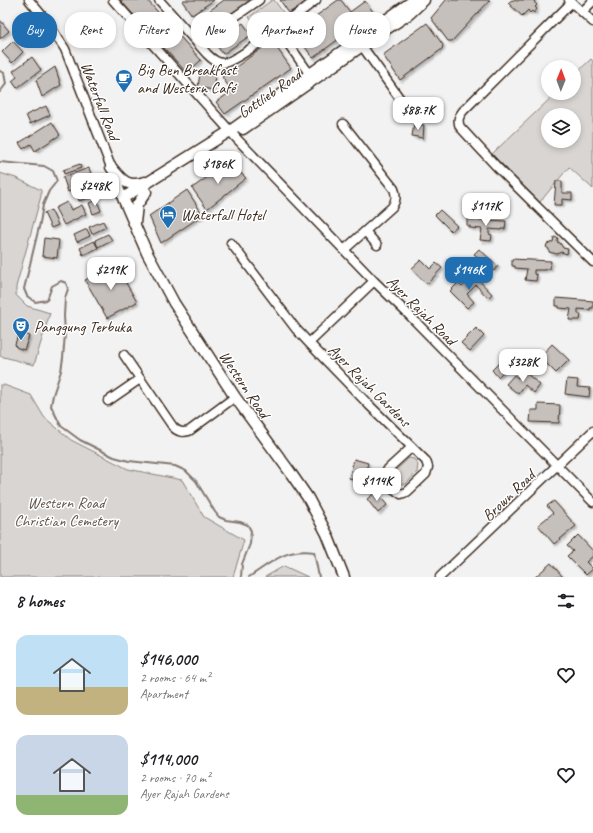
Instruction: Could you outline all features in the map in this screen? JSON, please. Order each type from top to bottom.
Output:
[{"type":"main road","name":"Gottlieb Road","points":[[124,201],[146,192],[232,133],[312,77],[414,0]]},
{"type":"main road","name":"Gottlieb Road","points":[[390,27],[409,14],[424,0]]},
{"type":"main road","name":"Gottlieb Road","points":[[312,77],[359,48]]},
{"type":"main road","name":"Gottlieb Road","points":[[124,201],[151,181],[232,133]]},
{"type":"main road","points":[[111,167],[129,184],[138,184],[151,181]]},
{"type":"main road","points":[[134,225],[137,205],[146,192]]},
{"type":"main road","name":"Western Road","points":[[124,201],[146,253],[174,303],[236,397],[308,498],[327,534],[344,577]]},
{"type":"street","name":"Waterfall Road","points":[[29,0],[46,20],[65,49],[124,201]]},
{"type":"street","name":"Ayer Rajah Road","points":[[113,0],[232,133],[374,281],[593,502]]},
{"type":"street","points":[[239,14],[259,0]]},
{"type":"street","points":[[300,12],[316,0]]},
{"type":"street","points":[[163,1],[191,36]]},
{"type":"street","points":[[593,22],[570,1],[463,111],[458,123],[497,167],[593,262]]},
{"type":"street","points":[[582,12],[593,1]]},
{"type":"street","points":[[202,48],[214,60],[221,63],[228,62],[249,48]]},
{"type":"street","points":[[291,48],[312,77]]},
{"type":"street","points":[[363,48],[403,103]]},
{"type":"street","points":[[343,124],[396,193],[395,202],[392,207],[344,250]]},
{"type":"street","points":[[364,231],[377,245]]},
{"type":"street","name":"Ayer Rajah Gardens","points":[[231,243],[296,329],[426,460],[428,467],[426,474],[407,492],[401,494],[394,490],[386,481],[385,474],[388,469],[412,447]]},
{"type":"street","name":"Ayer Rajah Gardens","points":[[309,343],[374,281]]},
{"type":"street","points":[[124,355],[173,427],[183,433],[189,432],[236,397]]},
{"type":"street","points":[[108,401],[140,379]]},
{"type":"street","name":"Brown Road","points":[[440,577],[593,431]]},
{"type":"green space","points":[[274,0],[283,12],[256,12]]},
{"type":"green space","points":[[591,59],[593,61],[593,189],[569,167],[540,202],[492,154],[549,100],[581,100],[581,68]]},
{"type":"green space","points":[[0,173],[16,178],[41,190],[41,196],[16,287],[16,295],[27,306],[50,313],[34,365],[0,356]]},
{"type":"green space","name":"Western Road Christian Cemetery","points":[[0,385],[4,385],[31,395],[44,417],[71,440],[128,469],[182,480],[204,517],[244,540],[233,577],[0,577]]},
{"type":"green space","points":[[409,458],[414,459],[418,465],[417,472],[406,484],[398,484],[393,479],[393,473]]},
{"type":"green space","points":[[284,566],[308,577],[265,577]]},
{"type":"building","points":[[120,0],[147,0],[158,12],[131,12]]},
{"type":"building","points":[[214,0],[196,12],[191,12],[191,14],[182,1]]},
{"type":"building","points":[[224,0],[254,0],[237,12],[208,12]]},
{"type":"building","points":[[280,0],[309,0],[291,12],[288,12]]},
{"type":"building","points":[[338,0],[341,0],[350,12],[334,12],[334,43],[313,58],[306,48],[326,48],[326,12],[322,12]]},
{"type":"building","points":[[446,0],[490,0],[452,41],[448,41],[431,18]]},
{"type":"building","points":[[512,0],[536,0],[534,2],[537,5],[535,7],[537,9],[534,13],[532,11],[530,13],[528,10],[522,16],[508,3]]},
{"type":"building","points":[[365,1],[373,12],[350,12]]},
{"type":"building","points":[[0,20],[9,31],[0,39]]},
{"type":"building","points":[[243,23],[247,29],[247,38],[239,43],[239,26]]},
{"type":"building","points":[[427,23],[443,45],[442,49],[400,80],[383,55]]},
{"type":"building","points":[[183,40],[201,60],[187,73],[164,48],[183,48]]},
{"type":"building","points":[[12,42],[12,48],[19,48],[23,52],[12,63],[2,52]]},
{"type":"building","points":[[218,48],[232,48],[223,54]]},
{"type":"building","points":[[262,48],[277,48],[291,68],[225,114],[216,102],[232,91],[222,77]]},
{"type":"building","points":[[32,57],[41,70],[17,88],[12,81],[17,77],[13,71]]},
{"type":"building","points":[[55,67],[61,85],[42,97],[36,80]]},
{"type":"building","points":[[200,73],[215,76],[213,90],[198,87]]},
{"type":"building","points":[[46,106],[50,115],[30,124],[26,115]]},
{"type":"building","points":[[52,122],[60,135],[35,151],[31,144],[23,149],[19,143]]},
{"type":"building","points":[[414,124],[424,125],[423,138],[412,136]]},
{"type":"building","points":[[229,162],[246,178],[207,209],[192,188]]},
{"type":"building","points":[[80,164],[81,168],[64,174],[63,170]]},
{"type":"building","points":[[89,168],[94,183],[68,192],[63,177]]},
{"type":"building","points":[[556,181],[562,181],[562,193],[572,193],[572,200],[562,199],[562,205],[554,205]]},
{"type":"building","points":[[92,189],[94,196],[79,201],[77,194]]},
{"type":"building","name":"Waterfall Hotel","points":[[187,190],[203,215],[161,243],[149,216]]},
{"type":"building","points":[[97,200],[101,211],[93,214],[89,203]]},
{"type":"building","points":[[67,202],[71,210],[82,205],[86,214],[64,225],[55,208]]},
{"type":"building","points":[[51,210],[58,225],[51,228],[44,213]]},
{"type":"building","points":[[440,210],[457,226],[451,231],[435,215]]},
{"type":"building","points":[[467,219],[506,221],[505,229],[489,229],[489,234],[492,235],[491,241],[480,240],[482,229],[470,228],[470,226],[467,226]]},
{"type":"building","points":[[103,221],[106,227],[92,234],[89,227]]},
{"type":"building","points":[[87,229],[90,236],[77,242],[74,235]]},
{"type":"building","points":[[108,234],[112,240],[98,247],[95,240]]},
{"type":"building","points":[[554,237],[558,238],[557,242],[560,243],[563,248],[568,249],[567,254],[561,252],[557,254],[549,252],[549,249],[546,247],[547,244],[553,242]]},
{"type":"building","points":[[44,238],[59,240],[57,258],[42,256]]},
{"type":"building","points":[[94,241],[98,248],[83,255],[80,248]]},
{"type":"building","points":[[479,249],[498,266],[494,271],[474,254]]},
{"type":"building","points":[[512,259],[551,261],[550,269],[534,270],[534,274],[537,275],[536,281],[525,280],[527,269],[515,268],[515,266],[512,266]]},
{"type":"building","points":[[421,260],[430,269],[436,263],[442,268],[427,284],[411,269]]},
{"type":"building","points":[[115,264],[137,302],[107,318],[85,280]]},
{"type":"building","points":[[474,275],[492,294],[488,298],[476,285],[467,294],[474,302],[467,308],[450,291],[458,283],[462,287]]},
{"type":"building","points":[[556,298],[593,301],[593,308],[590,308],[590,310],[578,309],[578,314],[581,314],[580,320],[569,320],[571,309],[559,308],[559,306],[556,306]]},
{"type":"building","points":[[476,328],[484,336],[470,351],[461,343]]},
{"type":"building","points":[[21,333],[29,336],[24,350],[16,347],[15,344],[18,335]]},
{"type":"building","points":[[552,344],[569,360],[556,373],[540,357]]},
{"type":"building","points":[[508,354],[514,360],[498,377],[492,370]]},
{"type":"building","points":[[524,371],[540,385],[534,393],[525,385],[518,394],[506,384],[514,375],[518,378]]},
{"type":"building","points":[[567,379],[578,380],[577,387],[590,388],[589,397],[565,394]]},
{"type":"building","points":[[538,404],[560,405],[559,423],[530,422],[531,410],[538,410]]},
{"type":"building","points":[[354,459],[368,463],[363,482],[349,478]]},
{"type":"building","points":[[376,492],[387,505],[378,513],[367,499]]},
{"type":"building","points":[[554,501],[576,526],[554,544],[538,525],[553,513],[547,506]]},
{"type":"building","points":[[578,535],[593,551],[593,556],[586,562],[593,569],[586,575],[567,556],[573,551],[567,546]]},
{"type":"building","points":[[551,563],[563,577],[535,577]]},
{"type":"waterway","points":[[0,71],[4,73],[6,84],[0,92]]},
{"type":"waterway","points":[[0,162],[44,166],[53,171],[57,181],[49,191],[43,205],[24,289],[27,296],[35,302],[47,300],[52,286],[61,281],[66,283],[68,289],[65,298],[63,358],[61,371],[51,406],[61,426],[80,440],[114,457],[129,461],[175,466],[186,471],[196,481],[219,517],[248,525],[251,531],[250,544],[242,564],[241,577]]},
{"type":"waterway","points":[[249,577],[279,557],[304,551],[314,552],[319,577]]},
{"type":"place","name":"Big Ben Breakfast and Western Café","points":[[124,93]]},
{"type":"place","name":"Waterfall Hotel","points":[[168,229]]},
{"type":"place","name":"Panggung Terbuka","points":[[21,341]]}]
